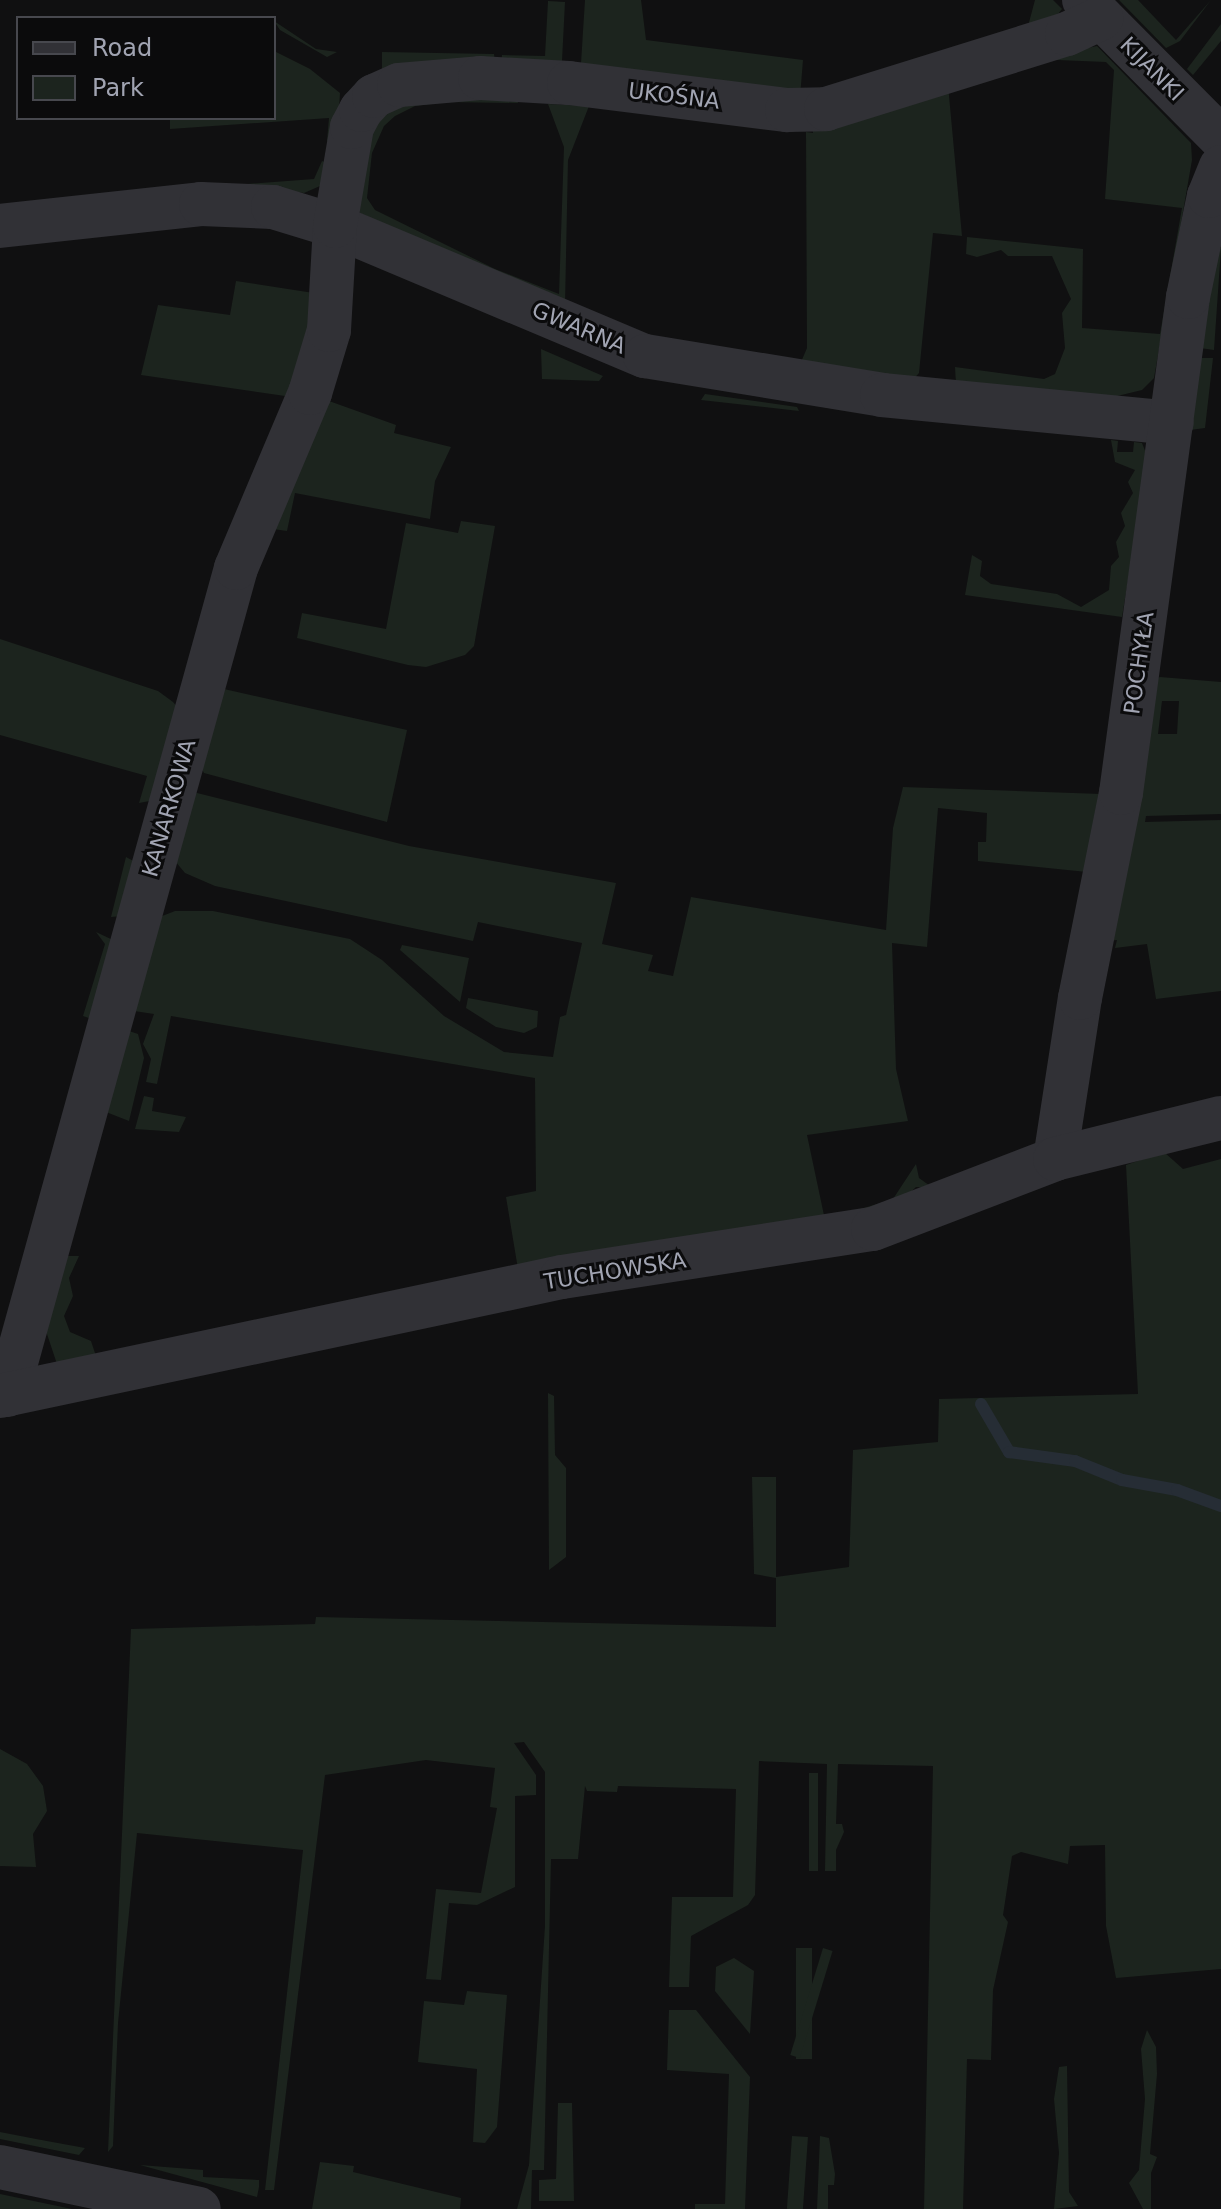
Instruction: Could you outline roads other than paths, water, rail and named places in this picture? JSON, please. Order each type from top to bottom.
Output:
[{"type":"street","name":"KIJANKI","points":[[1092,9],[1221,138]]},
{"type":"street","name":"UKOŚNA","points":[[335,226],[352,127],[374,96],[399,85],[466,78],[531,80],[787,110],[826,109],[1067,34],[1092,9]]},
{"type":"street","name":"POCHYŁA","points":[[1055,1159],[1080,998],[1121,793],[1188,297],[1209,196],[1221,167]]},
{"type":"street","name":"GWARNA","points":[[0,226],[235,202],[273,207],[335,226],[645,356],[882,395],[1172,423]]},
{"type":"street","name":"KANARKOWA","points":[[3,1396],[236,568],[310,393],[329,330],[335,226]]},
{"type":"street","name":"TUCHOWSKA","points":[[3,1396],[562,1277],[873,1229],[1055,1159],[1221,1118]]},
{"type":"street","points":[[0,2167],[199,2209]]},
{"type":"waterway","points":[[981,1404],[1009,1452],[1075,1461],[1122,1480],[1177,1490],[1221,1506]]}]
